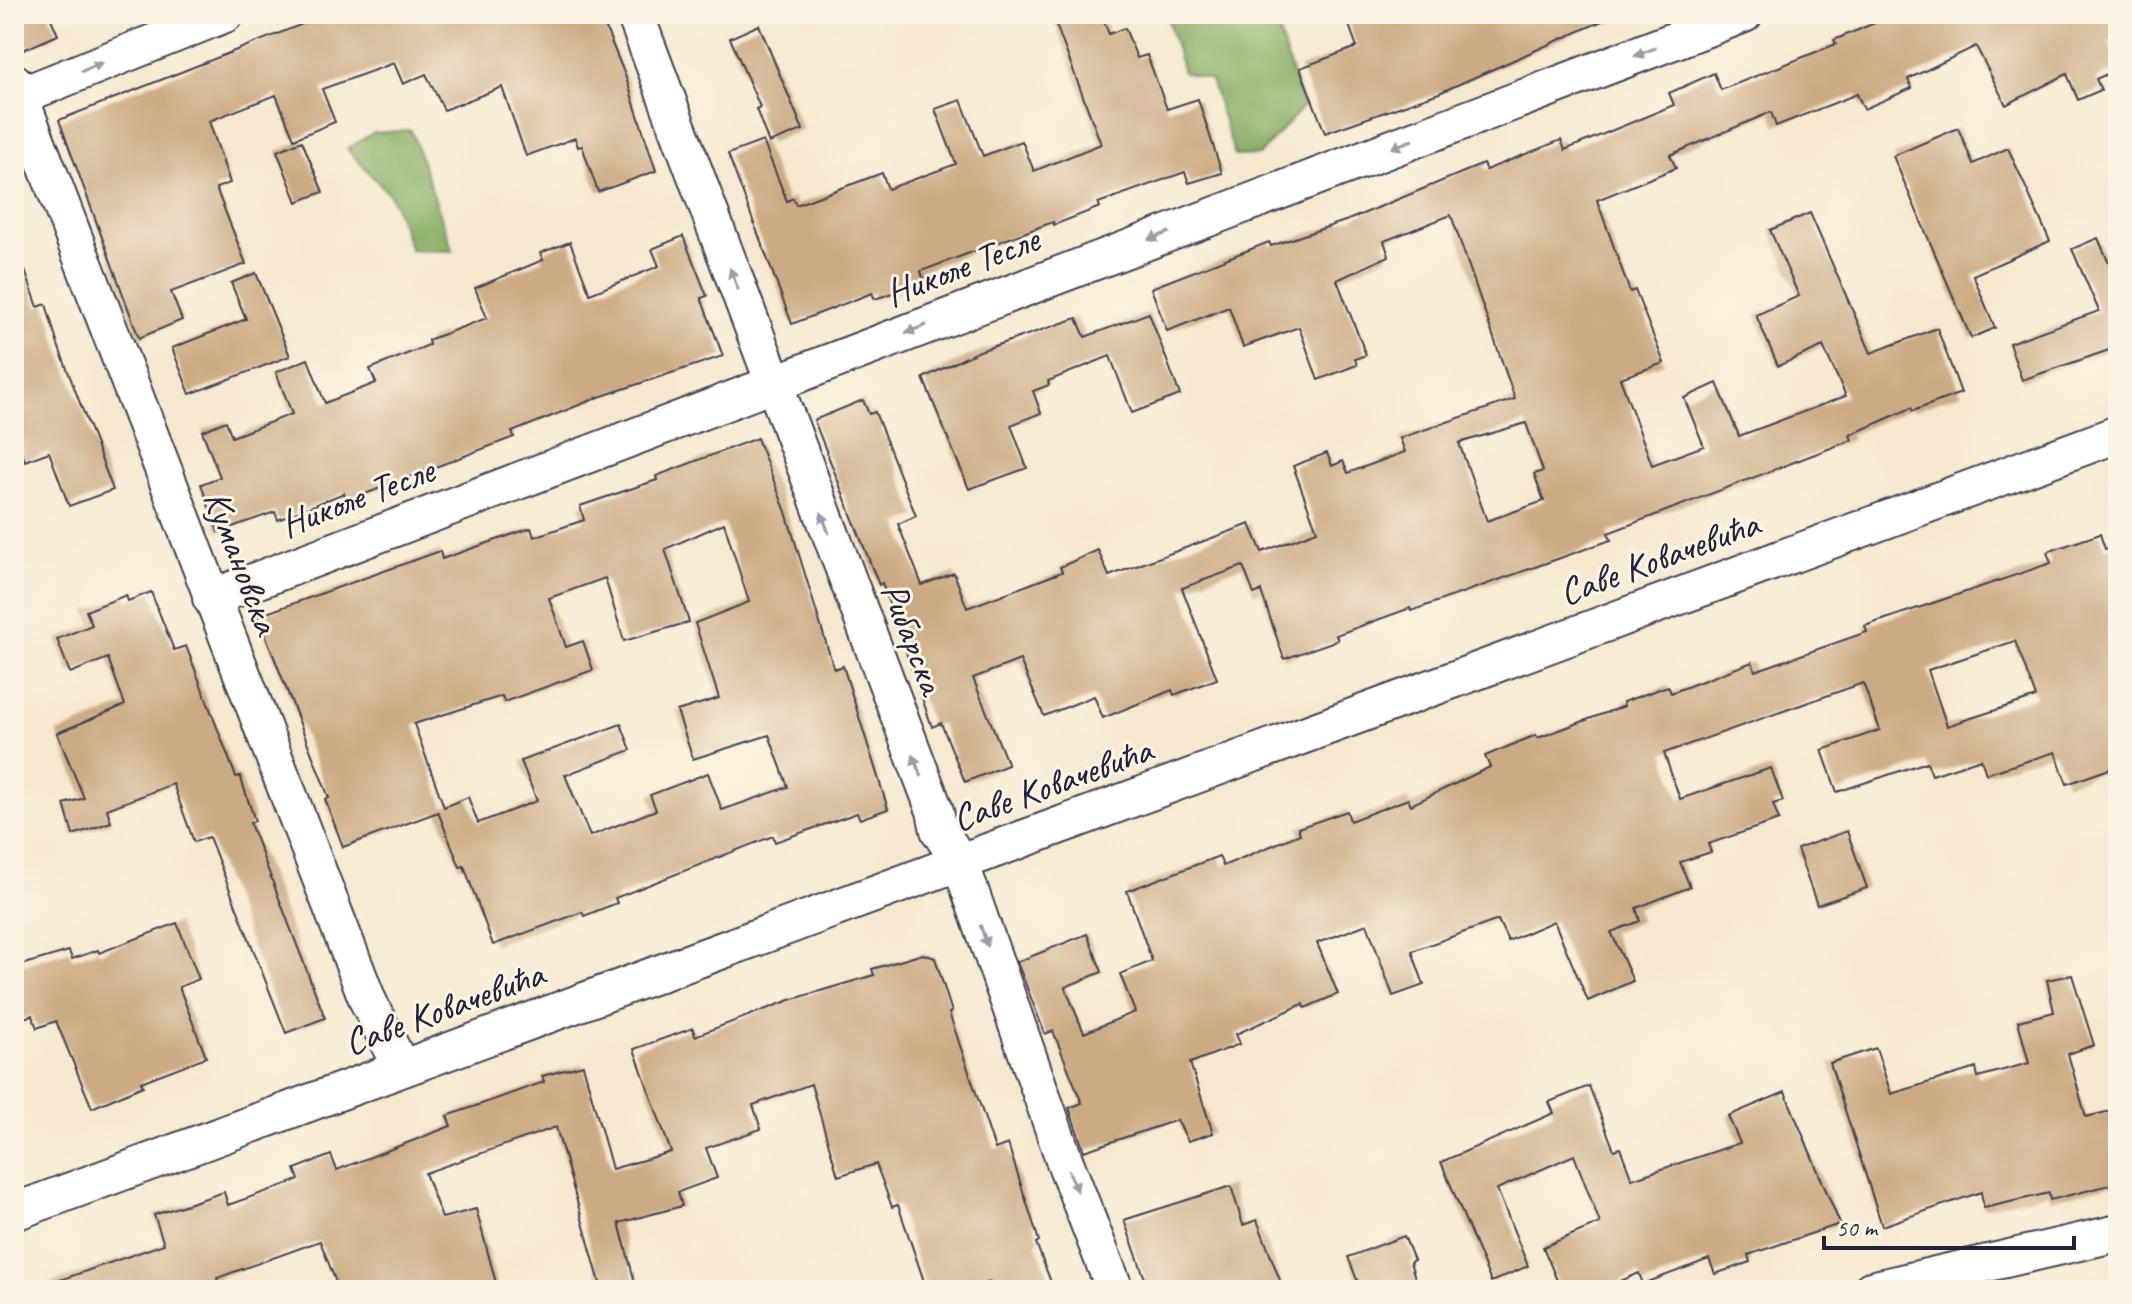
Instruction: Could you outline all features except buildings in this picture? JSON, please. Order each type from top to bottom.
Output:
[{"type":"street","points":[[17,89],[225,14]]},
{"type":"street","name":"Рибарска","points":[[635,14],[675,129],[775,382],[863,627],[935,811],[939,830],[960,862],[1065,1162],[1115,1290]]},
{"type":"street","name":"Николе Тесле","points":[[211,598],[1744,14]]},
{"type":"street","name":"Кумановска","points":[[17,89],[368,1001],[401,1068]]},
{"type":"street","name":"Саве Ковачевића","points":[[14,1212],[2118,434]]},
{"type":"street","points":[[1871,1290],[2118,1233]]},
{"type":"green space","points":[[1166,14],[1273,14],[1303,107],[1259,155],[1235,156],[1211,80],[1183,72]]},
{"type":"green space","points":[[411,130],[453,251],[411,250],[391,196],[347,149],[373,133]]}]
